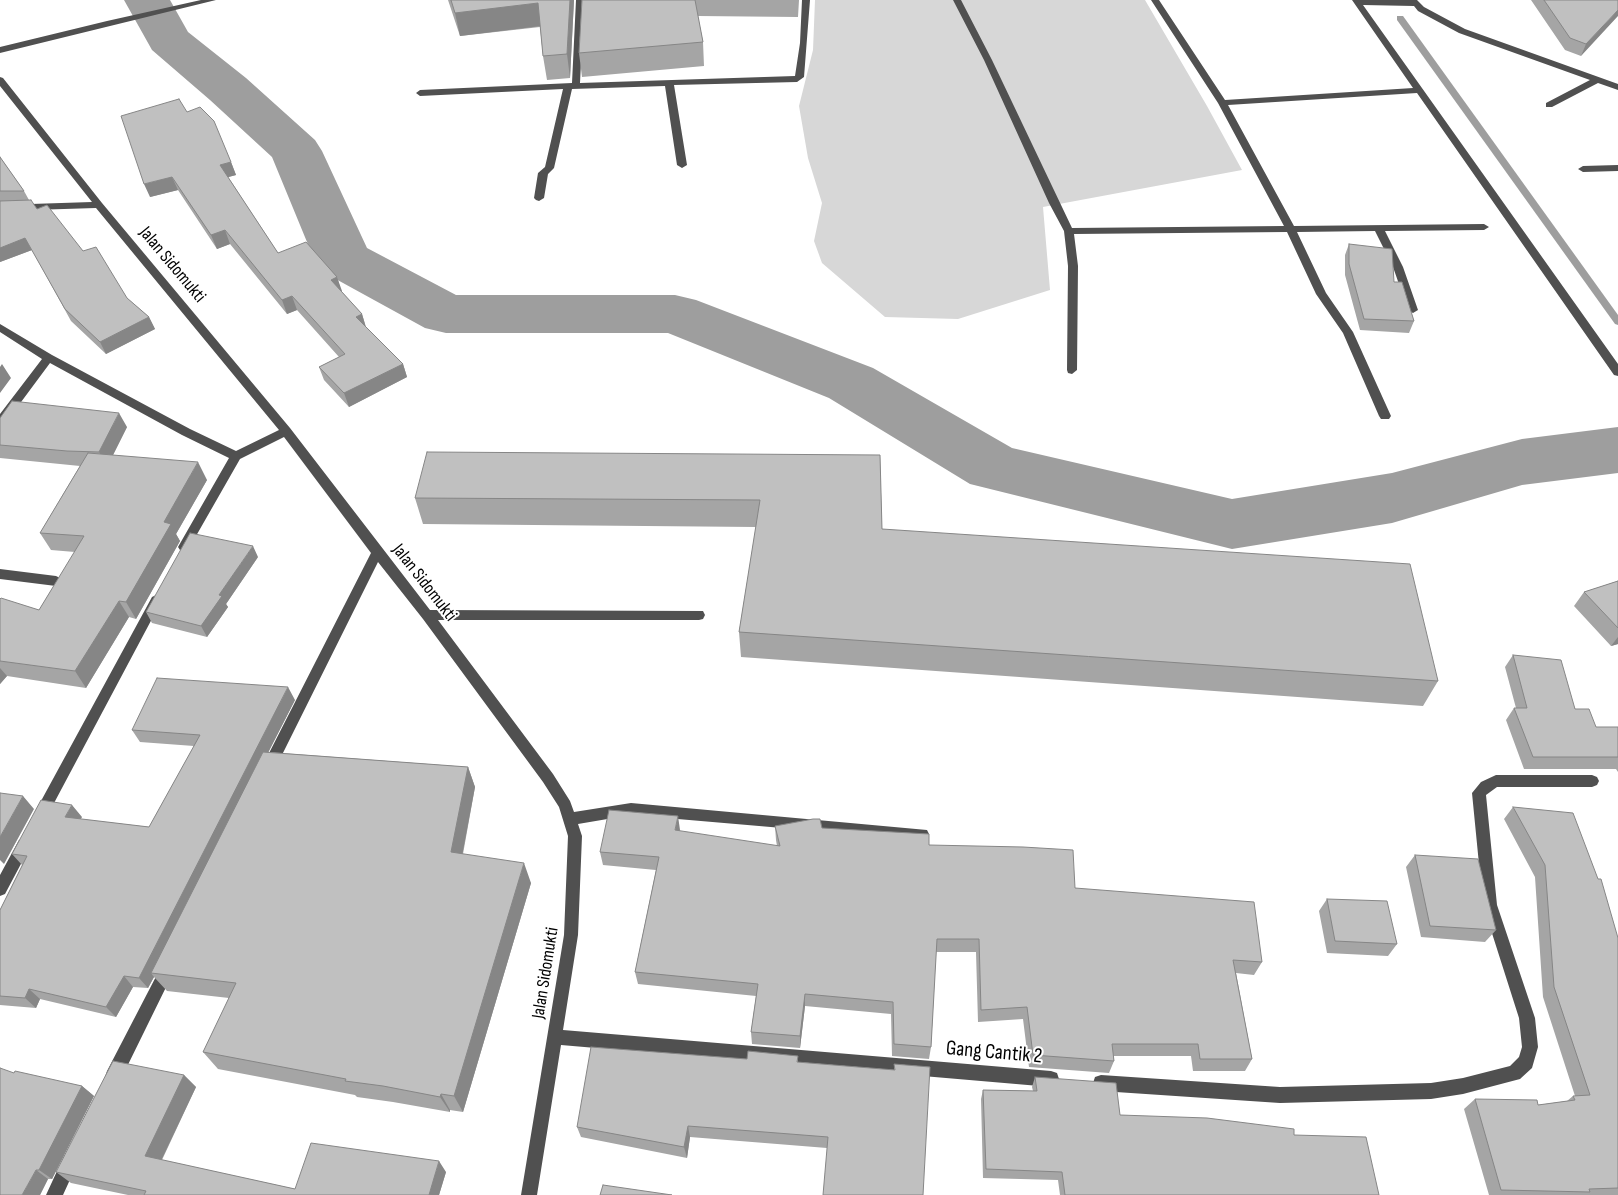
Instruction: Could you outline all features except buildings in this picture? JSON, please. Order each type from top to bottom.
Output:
[{"type":"street","points":[[0,50],[212,0]]},
{"type":"street","points":[[539,198],[543,172],[548,168],[572,86],[580,0]]},
{"type":"street","points":[[420,93],[669,82],[791,80],[800,77],[806,0]]},
{"type":"street","points":[[957,0],[988,60],[1054,203],[1069,231],[1073,266],[1072,370]]},
{"type":"street","points":[[1156,0],[1222,104],[1291,230],[1321,294],[1348,332],[1385,416]]},
{"type":"street","points":[[1356,1],[1414,2],[1462,30],[1618,87]]},
{"type":"street","points":[[1356,1],[1618,372]]},
{"type":"street","name":"Jalan Sidomukti","points":[[0,80],[99,204],[286,431],[427,615],[548,778],[565,805],[575,836],[571,935],[530,1195]]},
{"type":"street","points":[[1549,105],[1597,80]]},
{"type":"street","points":[[669,82],[682,165]]},
{"type":"street","points":[[1222,104],[1419,90]]},
{"type":"street","points":[[1583,169],[1618,168]]},
{"type":"street","points":[[0,208],[99,204]]},
{"type":"street","points":[[1069,231],[1484,227]]},
{"type":"street","points":[[1379,229],[1398,267],[1413,310]]},
{"type":"street","points":[[0,327],[48,358],[186,432],[236,456]]},
{"type":"street","points":[[0,422],[48,358]]},
{"type":"street","points":[[180,556],[236,456],[286,431]]},
{"type":"street","points":[[261,783],[377,552]]},
{"type":"street","points":[[0,574],[56,582]]},
{"type":"street","points":[[0,889],[162,588]]},
{"type":"street","points":[[427,615],[699,615]]},
{"type":"street","points":[[1088,1082],[1280,1095],[1431,1091],[1482,1083],[1514,1073],[1526,1062],[1530,1047],[1526,1018],[1490,905],[1479,793],[1486,786],[1496,781],[1592,781]]},
{"type":"street","points":[[570,820],[631,809],[922,834]]},
{"type":"street","points":[[107,1090],[173,958]]},
{"type":"street","name":"Gang Cantik 2","points":[[554,1037],[1069,1080]]},
{"type":"street","points":[[54,1195],[76,1151]]},
{"type":"shaded area","points":[[815,0],[1145,0],[1242,170],[1043,207],[1050,290],[958,319],[885,317],[822,263],[814,241],[822,203],[808,158],[799,106],[813,50]]},
{"type":"waterway","points":[[147,0],[169,40],[228,89],[296,151],[343,259],[446,314],[675,314],[851,383],[993,467],[1232,524],[1392,498],[1522,462],[1618,450]]},
{"type":"waterway","points":[[1400,18],[1618,322]]}]
